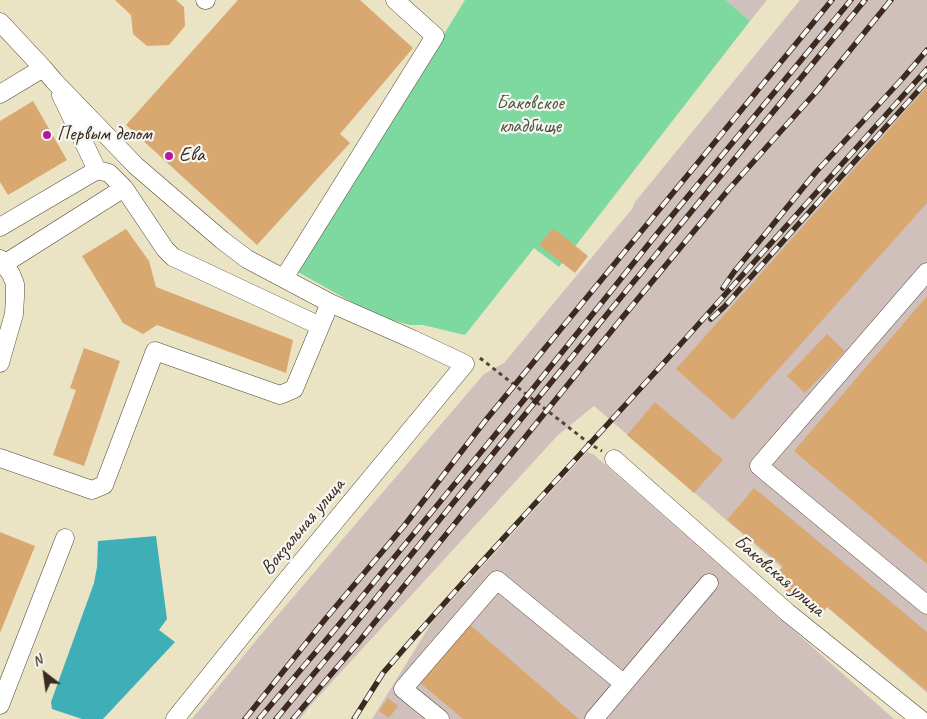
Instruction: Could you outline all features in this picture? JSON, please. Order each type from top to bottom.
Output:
[{"type":"street","points":[[284,278],[434,36],[395,0]]},
{"type":"street","points":[[0,22],[136,166],[247,259],[330,303],[465,364]]},
{"type":"street","points":[[0,94],[48,75]]},
{"type":"street","points":[[48,75],[97,170]]},
{"type":"street","points":[[0,226],[97,170],[109,173],[124,188],[165,249],[173,257],[320,326]]},
{"type":"street","points":[[0,363],[2,345],[14,314],[16,297],[11,274],[2,262],[124,188]]},
{"type":"street","points":[[927,272],[759,466],[927,605]]},
{"type":"street","points":[[0,458],[92,490],[104,485],[155,351],[280,395],[294,389],[330,303]]},
{"type":"street","name":"Вокзальная улица","points":[[175,719],[465,364]]},
{"type":"street","name":"Баковская улица","points":[[614,459],[788,613],[920,719]]},
{"type":"street","points":[[0,705],[65,538]]},
{"type":"street","points":[[440,719],[404,689],[497,580],[623,684]]},
{"type":"street","points":[[594,719],[710,583]]},
{"type":"path","points":[[465,364],[476,356],[590,444],[614,459]]},
{"type":"shaded area","points":[[726,0],[767,0],[750,21]]},
{"type":"shaded area","points":[[800,0],[927,0],[927,693],[594,406],[558,435],[300,719],[192,719],[259,637],[484,374],[504,363],[632,209],[635,202]]},
{"type":"shaded area","points":[[587,452],[593,454],[894,719],[372,719],[432,622]]},
{"type":"green space","name":"Баковское кладбище","points":[[465,0],[726,0],[750,21],[559,267],[534,248],[465,335],[423,325],[410,325],[381,317],[298,272]]},
{"type":"water","points":[[156,536],[167,619],[159,630],[175,642],[103,719],[82,719],[52,709],[51,702],[94,583],[98,541]]},
{"type":"building","points":[[115,0],[176,0],[184,7],[185,26],[169,45],[147,46],[133,34],[131,15]]},
{"type":"building","points":[[238,0],[360,0],[413,48],[340,134],[350,143],[257,245],[126,125]]},
{"type":"building","points":[[927,87],[927,203],[733,420],[676,369]]},
{"type":"building","points":[[33,101],[67,160],[8,195],[0,182],[0,121]]},
{"type":"building","points":[[553,228],[588,256],[575,273],[539,245]]},
{"type":"building","points":[[126,229],[149,261],[156,287],[293,340],[286,373],[157,325],[143,334],[123,323],[82,256]]},
{"type":"building","points":[[927,296],[927,564],[794,451]]},
{"type":"building","points":[[827,334],[845,351],[805,393],[787,376]]},
{"type":"building","points":[[84,348],[120,361],[84,466],[53,455],[76,390],[70,388]]},
{"type":"building","points":[[655,402],[723,460],[694,493],[627,435]]},
{"type":"building","points":[[754,488],[927,632],[927,691],[827,607],[818,618],[772,579],[783,566],[727,520]]},
{"type":"building","points":[[0,532],[35,546],[0,633]]},
{"type":"building","points":[[469,624],[579,719],[463,719],[419,682]]},
{"type":"building","points":[[388,698],[398,706],[389,718],[379,711]]},
{"type":"railway","points":[[245,719],[327,617],[404,526],[485,421],[832,0]]},
{"type":"railway","points":[[259,719],[337,627],[523,401],[660,230],[851,0]]},
{"type":"railway","points":[[276,719],[865,0]]},
{"type":"railway","points":[[293,719],[357,644],[729,189],[816,92],[891,0]]},
{"type":"railway","points":[[723,288],[816,172],[927,50]]},
{"type":"railway","points":[[354,719],[383,673],[409,643],[927,69]]},
{"type":"railway","points":[[711,319],[724,307],[927,81]]},
{"type":"place","name":"Первым делом","points":[[47,135]]},
{"type":"place","name":"Ева","points":[[169,156]]}]
